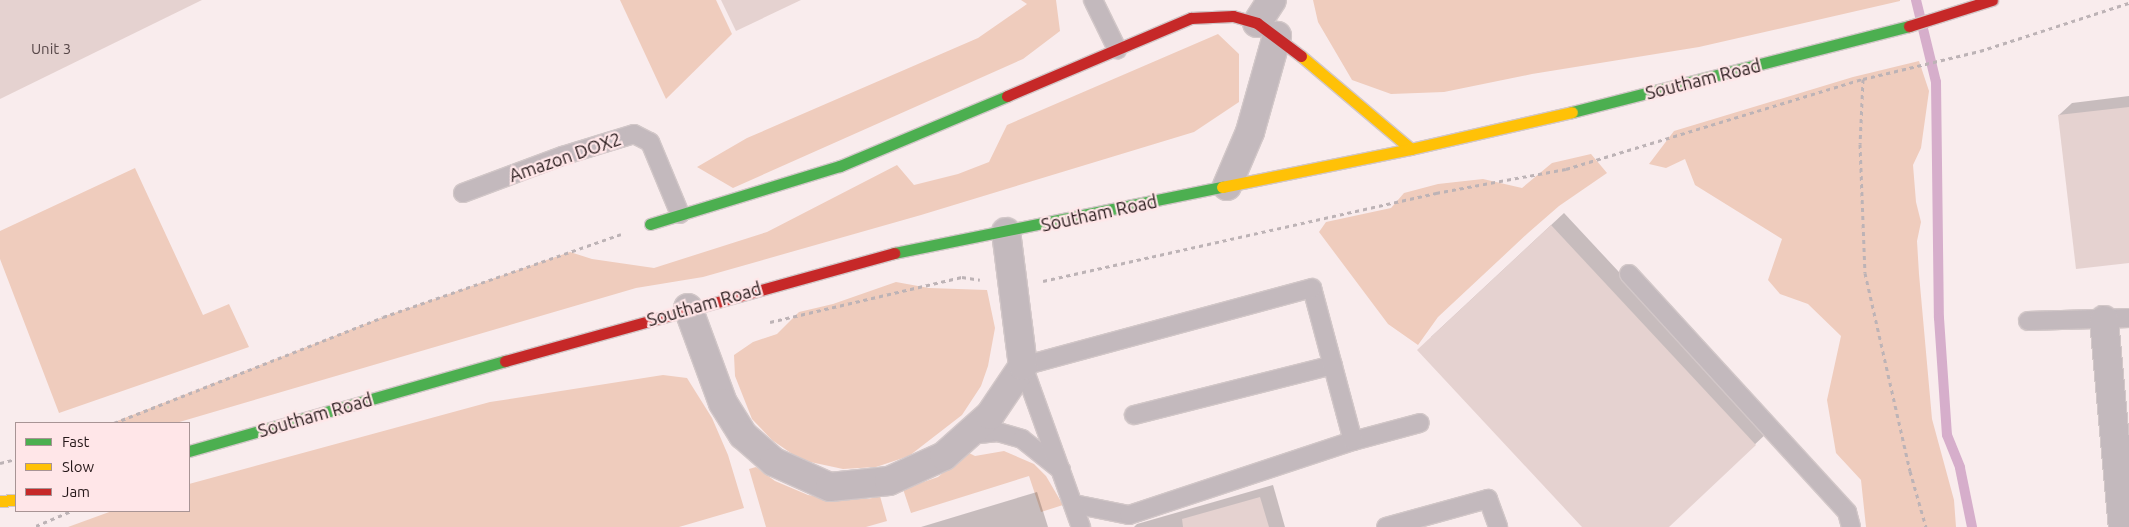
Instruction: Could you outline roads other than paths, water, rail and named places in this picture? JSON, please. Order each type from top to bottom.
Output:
[{"type":"main road","name":"Southam Road","points":[[190,451],[865,259],[1411,149],[1896,30],[1992,0]]},
{"type":"main road","points":[[650,224],[840,166],[1191,18],[1233,16],[1267,29],[1411,149]]},
{"type":"main road","points":[[0,501],[15,501]]},
{"type":"main road","points":[[0,509],[15,501]]},
{"type":"street","points":[[1227,186],[1250,132],[1272,0]]},
{"type":"street","points":[[688,308],[722,403],[743,435],[782,466],[830,487],[889,481],[944,456],[990,415],[1023,366],[1006,232]]},
{"type":"street","points":[[2116,319],[2124,513]]},
{"type":"lane","points":[[1093,0],[1118,49]]},
{"type":"lane","name":"Amazon DOX2","points":[[463,193],[562,156],[634,134],[650,142],[680,214]]},
{"type":"lane","points":[[1629,274],[1847,512],[1851,527]]},
{"type":"lane","points":[[1081,527],[1062,470],[1029,388],[1023,366],[1312,288],[1353,441]]},
{"type":"lane","points":[[2028,321],[2116,319]]},
{"type":"lane","points":[[1134,415],[1333,365]]},
{"type":"lane","points":[[1074,504],[1129,516],[1353,441],[1420,423]]},
{"type":"lane","points":[[968,435],[998,432],[1022,439],[1062,470]]},
{"type":"lane","points":[[1386,527],[1488,499],[1498,527]]},
{"type":"waterway","points":[[1916,0],[1936,82],[1939,318],[1947,435],[1960,468],[1972,527]]}]
